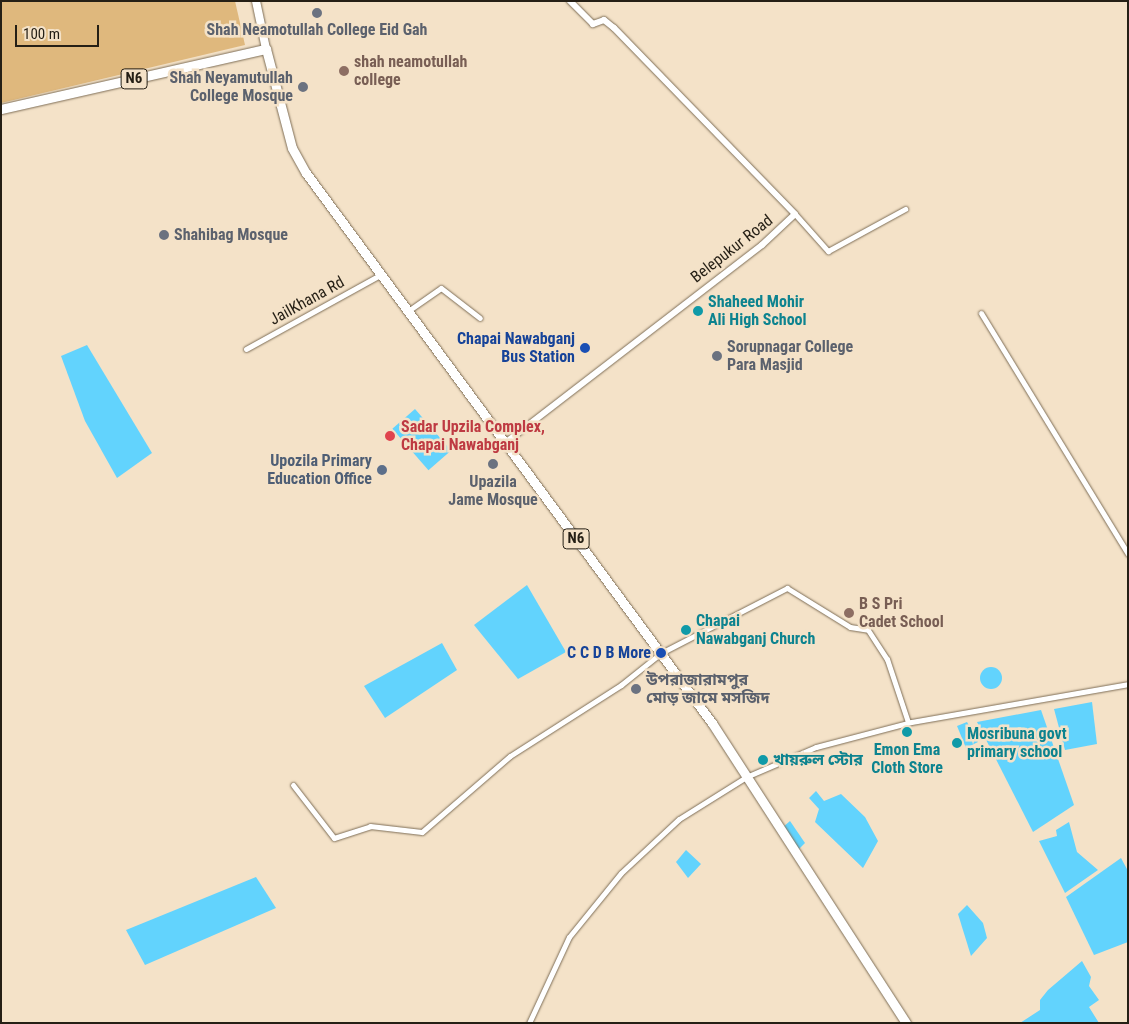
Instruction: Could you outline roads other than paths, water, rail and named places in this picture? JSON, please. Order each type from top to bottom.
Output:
[{"type":"highway","name":"N6","points":[[1,109],[266,49],[292,148],[380,275],[661,653],[746,777],[906,1023]]},
{"type":"main road","points":[[256,1],[266,49]]},
{"type":"street","name":"Belepukur Road","points":[[505,443],[773,236],[795,214],[614,28],[604,20],[593,24],[570,1]]},
{"type":"street","points":[[795,214],[828,251],[905,209]]},
{"type":"street","name":"JailKhana Rd","points":[[246,349],[380,275]]},
{"type":"street","points":[[408,311],[442,288],[480,318]]},
{"type":"street","points":[[981,313],[1128,554]]},
{"type":"street","points":[[292,785],[334,838],[370,826],[422,832],[510,756],[621,685],[661,653],[787,588],[850,627],[868,630],[887,659],[908,722]]},
{"type":"street","points":[[528,1023],[569,937],[621,873],[679,819],[746,777],[816,747],[908,722],[1128,684]]},
{"type":"water","points":[[87,345],[152,453],[117,478],[85,421],[61,356]]},
{"type":"water","points":[[415,409],[451,451],[428,470],[392,429]]},
{"type":"water","points":[[527,585],[566,652],[518,679],[474,625]]},
{"type":"water","points":[[442,643],[457,670],[385,718],[364,686]]},
{"type":"water","points":[[991,667],[999,670],[1002,678],[999,686],[991,689],[983,686],[980,678],[983,670]]},
{"type":"water","points":[[1092,702],[1097,744],[1065,750],[1054,709]]},
{"type":"water","points":[[1041,710],[1074,805],[1033,832],[977,722]]},
{"type":"water","points":[[967,722],[978,742],[966,748],[957,726]]},
{"type":"water","points":[[816,791],[824,801],[841,794],[865,817],[878,841],[863,868],[815,822],[819,809],[809,798]]},
{"type":"water","points":[[790,821],[805,843],[798,850],[782,828]]},
{"type":"water","points":[[1069,822],[1077,852],[1098,870],[1065,893],[1039,841],[1057,836],[1056,830]]},
{"type":"water","points":[[686,850],[701,864],[688,878],[676,862]]},
{"type":"water","points":[[1121,858],[1128,871],[1128,942],[1094,955],[1066,897]]},
{"type":"water","points":[[256,877],[276,908],[145,965],[126,930]]},
{"type":"water","points":[[967,905],[983,923],[987,938],[971,956],[958,914]]},
{"type":"water","points":[[1082,961],[1091,977],[1089,986],[1099,1000],[1089,1007],[1099,1023],[1020,1023],[1040,1010],[1040,1000],[1048,990]]},
{"type":"place","name":"Shah Neamotullah College Eid Gah","points":[[317,13]]},
{"type":"place","name":"shah neamotullah college","points":[[344,71]]},
{"type":"place","name":"Shah Neyamutullah College Mosque","points":[[303,87]]},
{"type":"place","name":"Shahibag Mosque","points":[[164,235]]},
{"type":"place","name":"Shaheed Mohir Ali High School","points":[[698,311]]},
{"type":"place","name":"Chapai Nawabganj Bus Station","points":[[585,348]]},
{"type":"place","name":"Sorupnagar College Para Masjid","points":[[717,356]]},
{"type":"place","name":"Sadar Upzila Complex, Chapai Nawabganj","points":[[390,436]]},
{"type":"place","name":"Upazila Jame Mosque","points":[[493,464]]},
{"type":"place","name":"Upozila Primary Education Office","points":[[382,470]]},
{"type":"place","name":"B S Pri Cadet School","points":[[849,613]]},
{"type":"place","name":"Chapai Nawabganj Church","points":[[686,630]]},
{"type":"place","name":"C C D B More","points":[[661,653]]},
{"type":"place","name":"উপরাজারামপুর মোড় জামে মসজিদ","points":[[636,689]]},
{"type":"place","name":"Emon Ema Cloth Store","points":[[907,732]]},
{"type":"place","name":"Mosribuna govt primary school","points":[[957,743]]},
{"type":"place","name":"খায়রুল স্টোর","points":[[763,760]]}]
